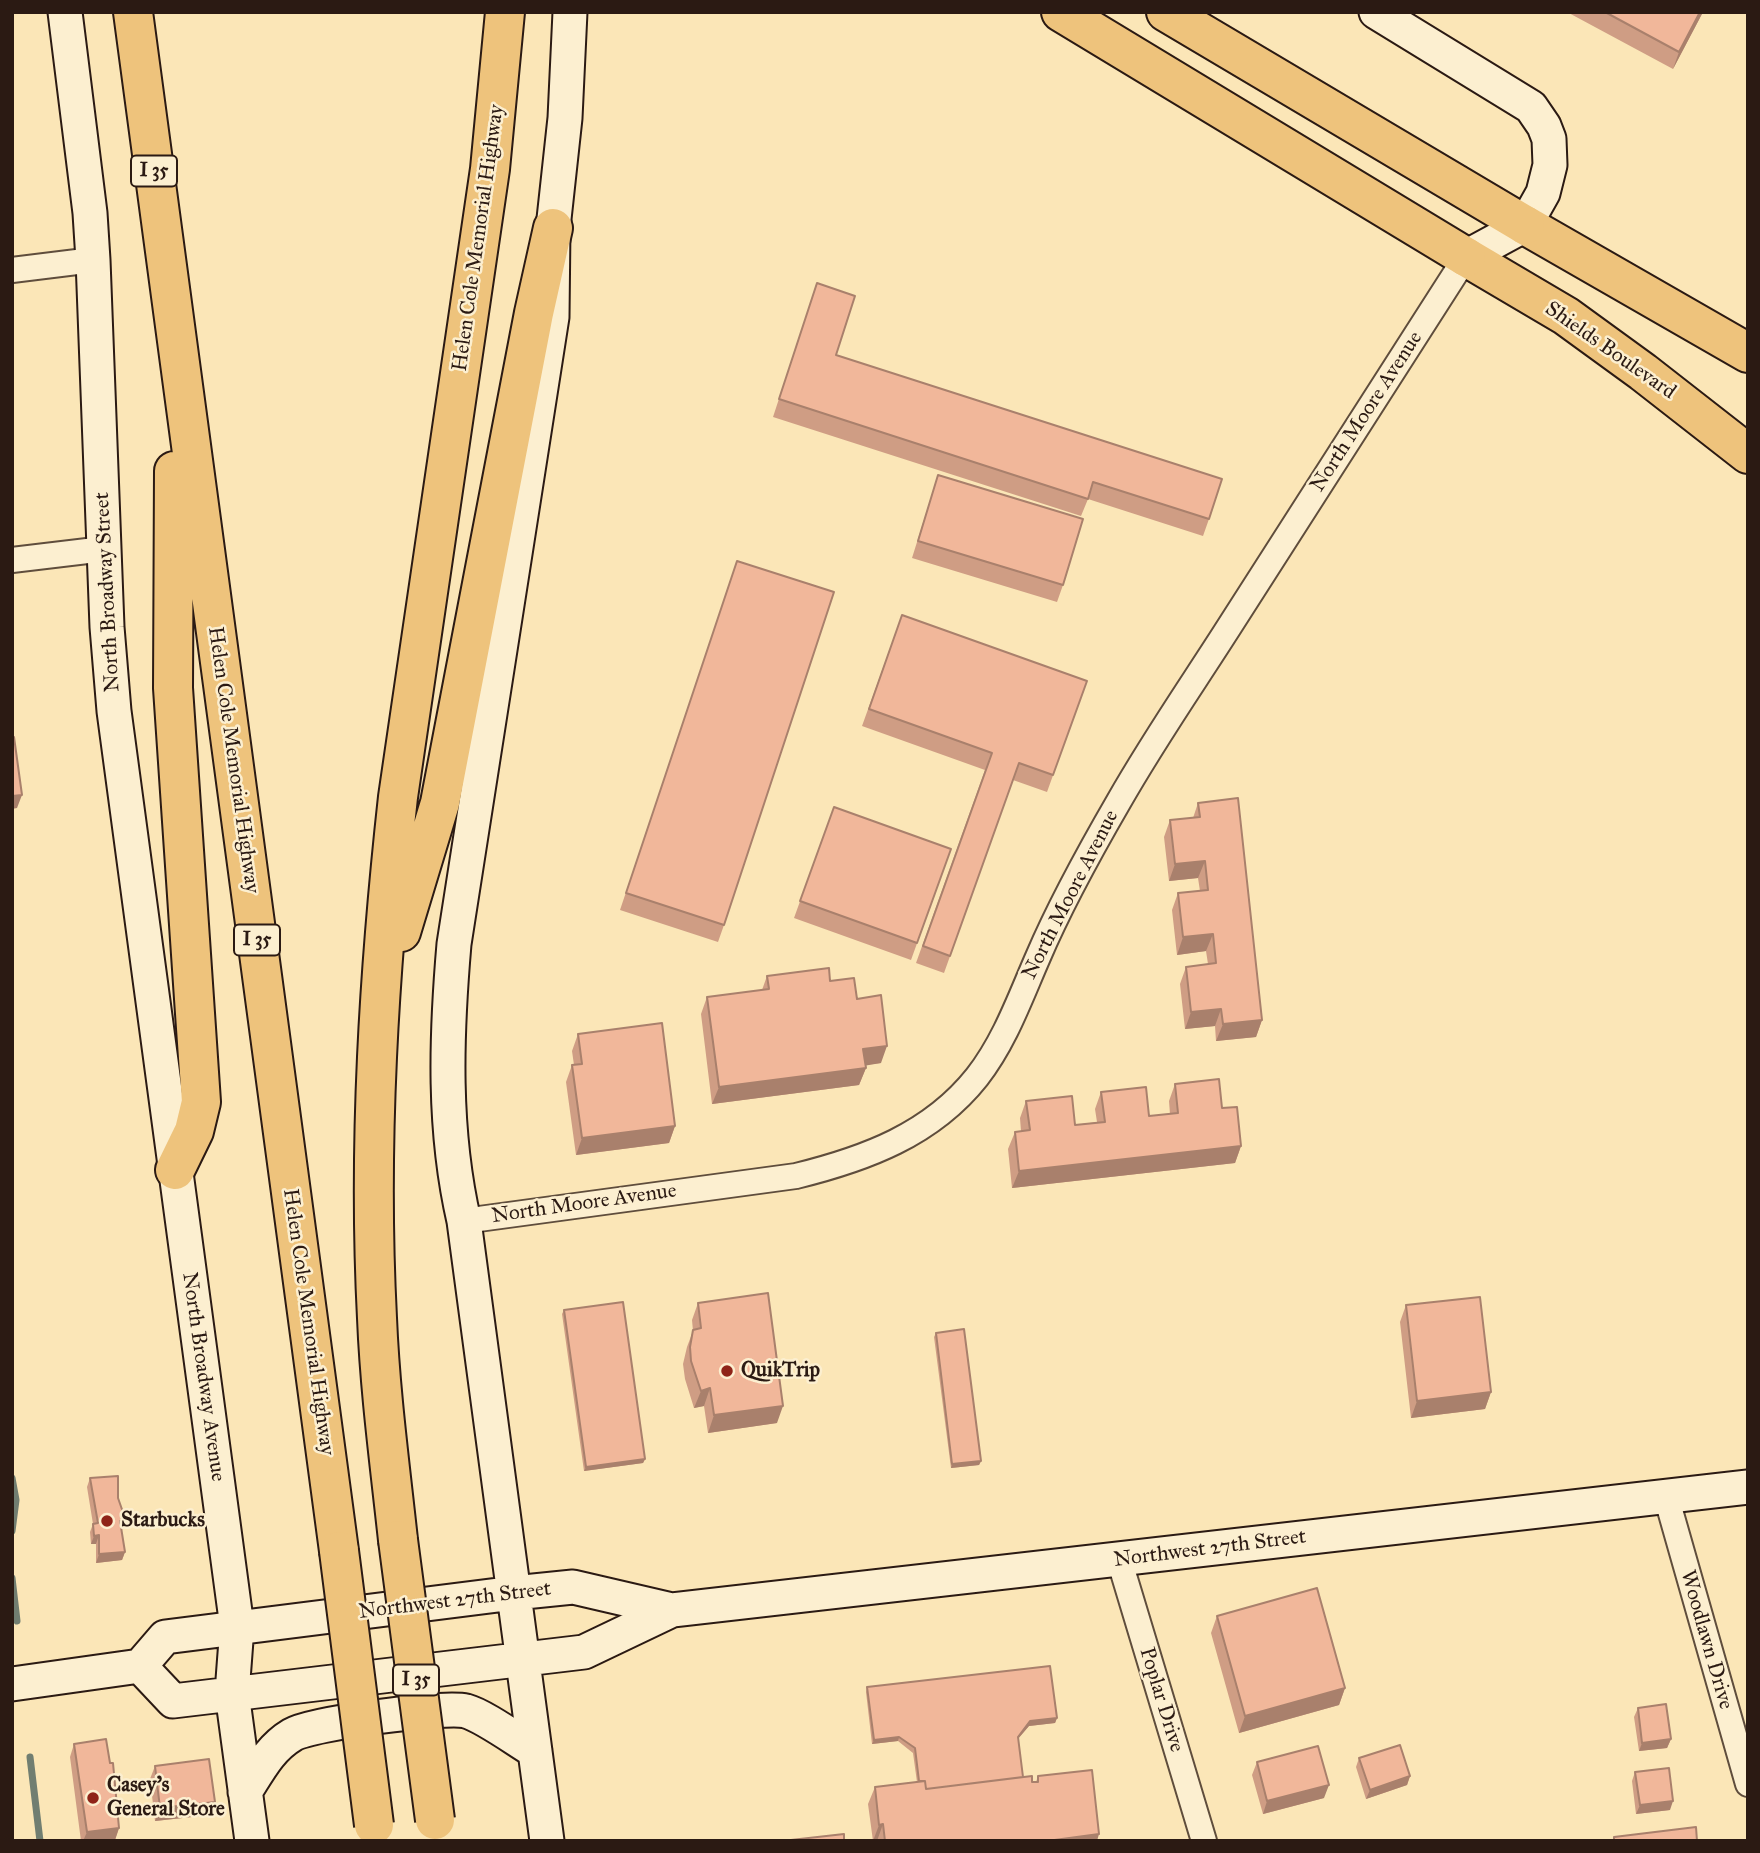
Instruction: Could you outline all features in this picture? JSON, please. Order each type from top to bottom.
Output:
[{"type":"main road","name":"North Broadway Street","points":[[65,12],[90,213],[104,549],[114,710],[175,1170]]},
{"type":"main road","name":"Helen Cole Memorial Highway","points":[[133,12],[375,1833]]},
{"type":"main road","name":"Helen Cole Memorial Highway","points":[[436,1831],[398,1540],[377,1320],[373,1159],[379,1004],[398,797],[490,169],[505,12]]},
{"type":"main road","points":[[547,1841],[464,1221],[454,1177],[449,1123],[448,1013],[454,944],[552,317],[553,228],[565,118],[570,12]]},
{"type":"main road","name":"Shields Boulevard","points":[[1061,12],[1566,316],[1748,453]]},
{"type":"main road","points":[[1166,12],[1525,225],[1748,353]]},
{"type":"main road","points":[[1376,12],[1531,107],[1549,139],[1550,165],[1543,193],[1525,225],[1466,257]]},
{"type":"main road","points":[[379,1004],[440,803],[534,313],[553,228]]},
{"type":"main road","points":[[175,329],[173,688],[201,1084],[201,1102],[194,1131],[175,1170]]},
{"type":"main road","name":"North Broadway Avenue","points":[[175,1170],[237,1627],[232,1693]]},
{"type":"main road","name":"Northwest 27th Street","points":[[672,1610],[573,1587],[514,1593],[165,1637],[140,1666],[173,1701],[584,1652],[672,1610],[1748,1487]]},
{"type":"main road","points":[[12,1684],[140,1666]]},
{"type":"main road","points":[[232,1693],[252,1841]]},
{"type":"main road","points":[[245,1792],[270,1752],[305,1729],[334,1723],[451,1709],[478,1716],[535,1751]]},
{"type":"street","name":"North Moore Avenue","points":[[464,1221],[796,1176],[822,1170],[877,1152],[908,1136],[934,1120],[958,1097],[977,1076],[1007,1029],[1066,897],[1122,796],[1466,257]]},
{"type":"street","points":[[12,270],[93,260]]},
{"type":"street","points":[[12,560],[104,549]]},
{"type":"street","name":"Woodlawn Drive","points":[[1665,1496],[1748,1784]]},
{"type":"street","name":"Poplar Drive","points":[[1119,1559],[1204,1841]]},
{"type":"building","points":[[1605,12],[1700,12],[1679,52]]},
{"type":"building","points":[[817,283],[855,296],[836,355],[1222,479],[1209,519],[1093,482],[1088,499],[779,399]]},
{"type":"building","points":[[938,475],[1083,519],[1063,585],[918,541]]},
{"type":"building","points":[[737,561],[834,592],[724,925],[626,893]]},
{"type":"building","points":[[902,615],[1087,681],[1053,775],[1019,763],[950,956],[923,946],[992,753],[869,709]]},
{"type":"building","points":[[12,737],[22,795],[12,796]]},
{"type":"building","points":[[1238,798],[1262,1020],[1223,1024],[1221,1009],[1191,1012],[1186,967],[1216,963],[1213,934],[1183,937],[1178,893],[1208,890],[1205,861],[1175,864],[1170,820],[1200,817],[1198,803]]},
{"type":"building","points":[[834,807],[951,849],[917,943],[800,901]]},
{"type":"building","points":[[829,968],[830,981],[854,978],[857,999],[881,995],[887,1046],[863,1049],[866,1068],[719,1087],[707,997],[769,989],[767,976]]},
{"type":"building","points":[[662,1023],[675,1126],[582,1138],[572,1065],[582,1064],[578,1034]]},
{"type":"building","points":[[1219,1079],[1222,1108],[1237,1107],[1241,1146],[1019,1171],[1015,1132],[1030,1130],[1026,1101],[1072,1096],[1075,1125],[1105,1122],[1101,1092],[1146,1087],[1149,1116],[1178,1113],[1175,1084]]},
{"type":"building","name":"QuikTrip","points":[[768,1293],[783,1406],[714,1415],[710,1388],[701,1391],[691,1361],[693,1330],[701,1328],[698,1303]]},
{"type":"building","points":[[1480,1297],[1491,1392],[1417,1401],[1406,1305]]},
{"type":"building","points":[[623,1302],[645,1459],[586,1467],[564,1310]]},
{"type":"building","points":[[964,1329],[981,1461],[952,1464],[936,1333]]},
{"type":"building","name":"Starbucks","points":[[118,1476],[118,1498],[125,1518],[120,1521],[125,1552],[99,1554],[99,1535],[94,1536],[93,1524],[98,1523],[90,1478]]},
{"type":"building","points":[[1317,1588],[1345,1688],[1245,1716],[1217,1616]]},
{"type":"building","points":[[1050,1666],[1057,1718],[1030,1721],[1018,1737],[1023,1777],[926,1789],[925,1781],[919,1781],[915,1748],[899,1737],[874,1740],[867,1687]]},
{"type":"building","points":[[1666,1704],[1671,1739],[1642,1743],[1638,1708]]},
{"type":"building","name":"Casey's General Store","points":[[106,1739],[110,1763],[113,1763],[119,1828],[87,1832],[74,1744]]},
{"type":"building","points":[[1400,1745],[1410,1776],[1370,1790],[1359,1758]]},
{"type":"building","points":[[1318,1746],[1329,1785],[1267,1801],[1257,1762]]},
{"type":"building","name":"Casey's General Store","points":[[209,1759],[215,1802],[160,1808],[155,1766]]},
{"type":"building","points":[[1669,1768],[1673,1801],[1640,1805],[1635,1772]]},
{"type":"building","points":[[1092,1770],[1099,1834],[1047,1841],[885,1841],[883,1824],[879,1825],[875,1787],[925,1781],[926,1789],[1032,1776],[1032,1782],[1038,1782],[1038,1776]]},
{"type":"building","points":[[1696,1827],[1697,1841],[1614,1841],[1614,1837]]},
{"type":"building","points":[[844,1834],[844,1841],[782,1841]]},
{"type":"waterway","points":[[12,1478],[16,1500],[12,1531]]},
{"type":"waterway","points":[[12,1578],[17,1621]]},
{"type":"waterway","points":[[30,1757],[40,1841]]},
{"type":"place","name":"QuikTrip","points":[[727,1371]]},
{"type":"place","name":"Starbucks","points":[[107,1521]]},
{"type":"place","name":"Casey's General Store","points":[[93,1798]]}]
